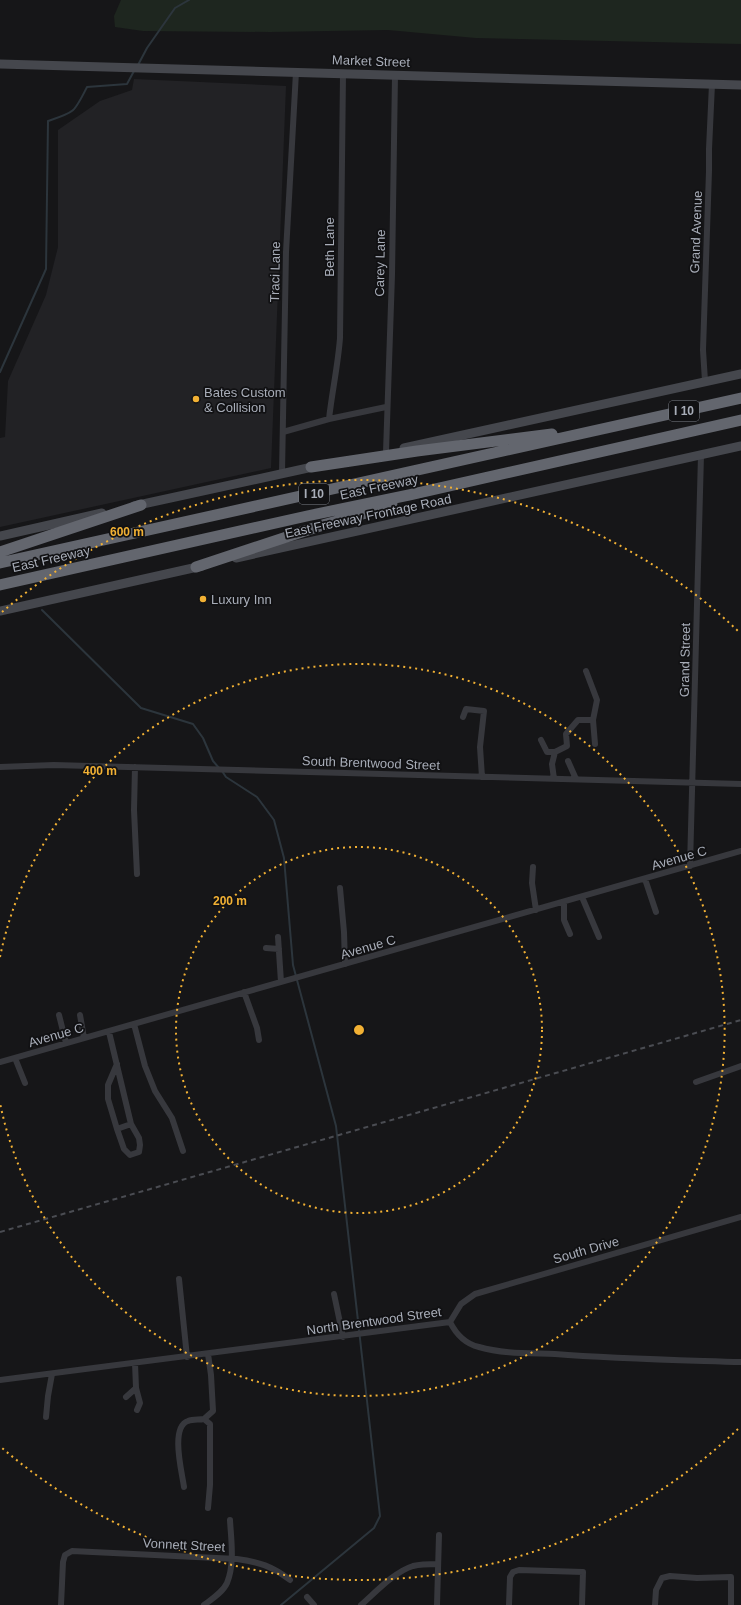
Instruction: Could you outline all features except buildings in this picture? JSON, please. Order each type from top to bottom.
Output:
[{"type":"highway","name":"East Freeway","points":[[0,563],[741,398]]},
{"type":"highway","name":"East Freeway","points":[[0,585],[741,420]]},
{"type":"highway","points":[[311,467],[417,451],[628,424]]},
{"type":"highway","points":[[196,567],[326,524],[377,510],[409,495]]},
{"type":"highway","points":[[0,552],[141,505]]},
{"type":"main road","name":"Market Street","points":[[0,64],[741,85]]},
{"type":"main road","points":[[0,536],[282,473],[386,452],[741,374]]},
{"type":"main road","points":[[716,451],[726,445],[741,441]]},
{"type":"main road","name":"East Freeway Frontage Road","points":[[0,611],[741,446]]},
{"type":"street","name":"Traci Lane","points":[[282,473],[286,252],[296,72]]},
{"type":"street","name":"Beth Lane","points":[[329,419],[340,338],[343,74]]},
{"type":"street","name":"Carey Lane","points":[[386,452],[386,407],[392,275],[395,75]]},
{"type":"street","name":"Grand Avenue","points":[[705,382],[703,350],[712,84]]},
{"type":"street","points":[[283,432],[329,419],[386,407]]},
{"type":"street","name":"Grand Street","points":[[690,866],[701,455]]},
{"type":"street","points":[[586,671],[597,700],[593,720],[594,744]]},
{"type":"street","points":[[463,717],[466,709],[484,711],[480,747],[482,777]]},
{"type":"street","points":[[542,740],[547,752],[555,752],[567,746],[566,734],[578,720],[593,720]]},
{"type":"street","points":[[554,779],[552,764],[555,752]]},
{"type":"street","points":[[568,761],[576,780]]},
{"type":"street","name":"South Brentwood Street","points":[[0,767],[54,765],[741,784]]},
{"type":"street","points":[[135,767],[134,810],[137,874]]},
{"type":"street","name":"Avenue C","points":[[0,1062],[741,851]]},
{"type":"street","points":[[533,866],[532,883],[536,910]]},
{"type":"street","points":[[645,879],[656,912]]},
{"type":"street","points":[[340,888],[345,964]]},
{"type":"street","points":[[582,897],[598,937]]},
{"type":"street","points":[[564,902],[564,920],[570,934]]},
{"type":"street","points":[[278,937],[282,982]]},
{"type":"street","points":[[266,948],[280,949]]},
{"type":"street","points":[[244,992],[257,1028],[259,1040]]},
{"type":"street","points":[[59,1015],[66,1044]]},
{"type":"street","points":[[80,1015],[84,1038]]},
{"type":"street","points":[[134,1024],[145,1066],[155,1091],[172,1118],[183,1151]]},
{"type":"street","points":[[109,1032],[117,1064],[131,1124],[140,1145],[139,1152],[136,1154],[130,1155],[124,1149],[108,1099],[108,1085],[117,1064]]},
{"type":"street","points":[[15,1058],[25,1082]]},
{"type":"street","points":[[696,1082],[741,1066]]},
{"type":"street","points":[[117,1128],[131,1124]]},
{"type":"street","name":"South Drive","points":[[450,1322],[461,1304],[475,1294],[741,1217]]},
{"type":"street","points":[[179,1279],[187,1356]]},
{"type":"street","points":[[334,1294],[343,1337]]},
{"type":"street","name":"North Brentwood Street","points":[[0,1380],[368,1334],[450,1322],[454,1330],[466,1341],[478,1347],[499,1351],[576,1356],[741,1362]]},
{"type":"street","points":[[184,1487],[178,1446],[181,1426],[187,1421],[204,1419],[213,1411],[208,1354]]},
{"type":"street","points":[[136,1363],[136,1388],[140,1403],[137,1410]]},
{"type":"street","points":[[46,1417],[52,1374]]},
{"type":"street","points":[[126,1397],[136,1388]]},
{"type":"street","points":[[204,1419],[210,1424],[210,1485],[208,1508]]},
{"type":"street","points":[[204,1605],[221,1591],[227,1583],[232,1559],[230,1520]]},
{"type":"street","points":[[437,1605],[439,1535]]},
{"type":"street","name":"Vonnett Street","points":[[60,1605],[62,1562],[65,1555],[72,1551],[232,1559],[262,1564],[279,1572],[290,1580]]},
{"type":"street","points":[[361,1605],[406,1569],[422,1564],[438,1564]]},
{"type":"street","points":[[509,1605],[510,1577],[513,1572],[519,1570],[583,1572],[582,1605]]},
{"type":"street","points":[[655,1605],[656,1590],[662,1578],[670,1576],[697,1578],[731,1577],[731,1605]]},
{"type":"street","points":[[307,1596],[314,1605]]},
{"type":"shaded area","points":[[121,0],[741,0],[741,44],[476,38],[388,30],[270,32],[143,31],[115,27],[114,16]]},
{"type":"shaded area","points":[[134,79],[286,86],[271,468],[0,527],[0,438],[5,437],[8,381],[46,295],[58,247],[58,130],[100,101],[132,90]]},
{"type":"waterway","points":[[138,65],[147,48],[175,8],[189,0]]},
{"type":"waterway","points":[[0,372],[46,269],[48,121],[64,116],[73,110],[87,87],[127,84],[134,71]]},
{"type":"waterway","points":[[42,610],[141,708],[193,724],[203,738],[213,761],[219,768]]},
{"type":"waterway","points":[[222,771],[226,777],[257,797],[274,820],[284,858],[293,965],[336,1126],[380,1516],[374,1528],[281,1605]]},
{"type":"railway","points":[[0,1232],[741,1020]]},
{"type":"place","name":"Bates Custom & Collision","points":[[196,399]]},
{"type":"place","name":"Luxury Inn","points":[[203,599]]}]
